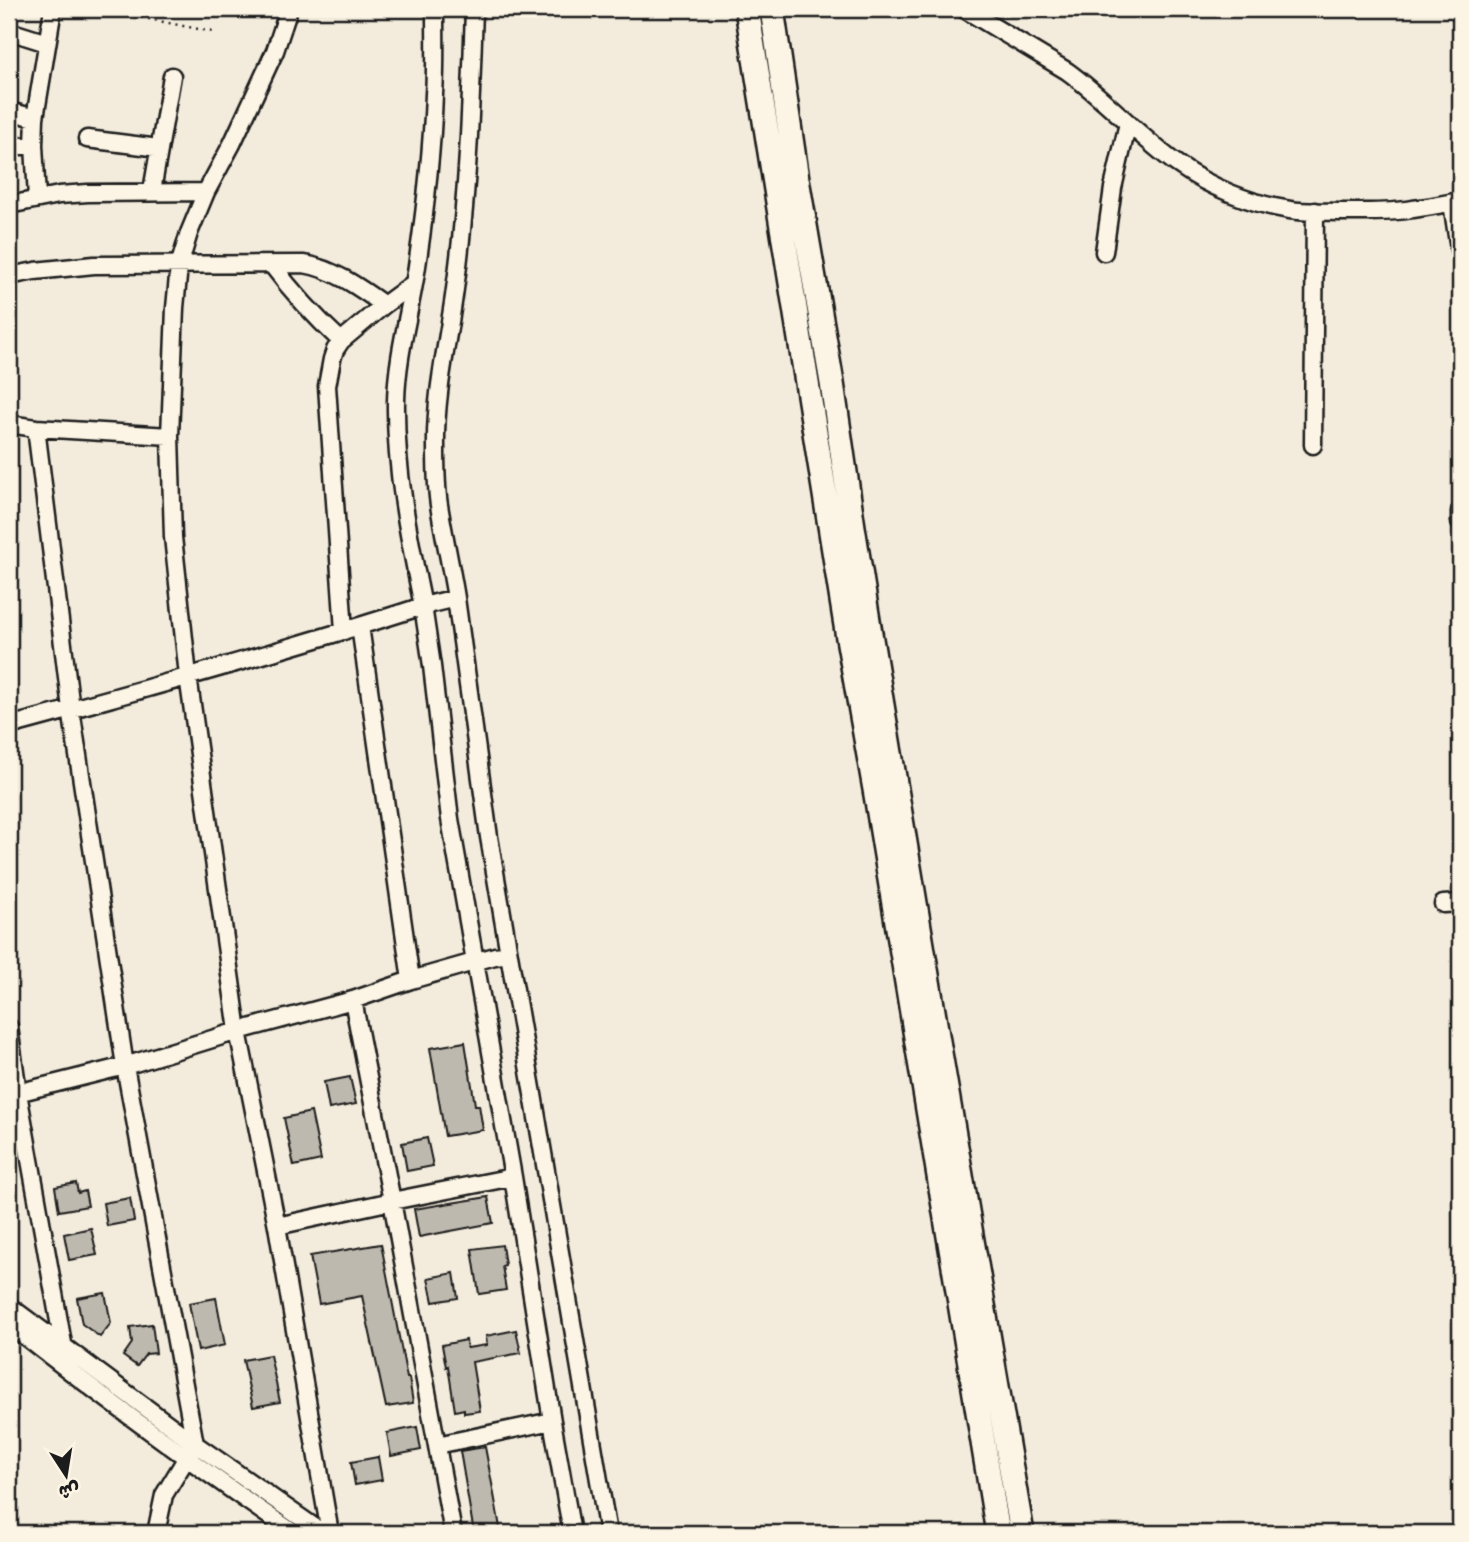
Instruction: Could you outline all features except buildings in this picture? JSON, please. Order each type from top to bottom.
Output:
[{"type":"highway","points":[[747,9],[848,638],[998,1533]]},
{"type":"highway","points":[[772,9],[869,627],[1022,1533]]},
{"type":"street","points":[[37,198],[35,118],[53,9]]},
{"type":"street","points":[[289,9],[275,51],[188,233],[179,266],[174,308],[170,436],[173,537],[188,676],[238,1031],[276,1226],[330,1533]]},
{"type":"street","points":[[435,9],[433,106],[427,181],[418,261],[398,368],[397,436],[404,513],[423,606],[450,819],[572,1533]]},
{"type":"street","points":[[474,9],[469,136],[460,249],[437,406],[438,502],[456,598],[489,837],[608,1533]]},
{"type":"street","points":[[964,9],[1067,71],[1177,164],[1201,179],[1263,204],[1292,210],[1377,212],[1411,210],[1456,202],[1460,256]]},
{"type":"street","points":[[9,31],[47,43]]},
{"type":"street","points":[[152,191],[172,76]]},
{"type":"street","points":[[9,111],[35,118]]},
{"type":"street","points":[[1104,252],[1113,188],[1128,123]]},
{"type":"street","points":[[87,139],[159,148]]},
{"type":"street","points":[[9,147],[34,145]]},
{"type":"street","points":[[9,205],[37,198],[88,192],[206,192]]},
{"type":"street","points":[[1313,446],[1315,211]]},
{"type":"street","points":[[9,276],[94,265],[304,264],[315,265],[347,280],[384,305]]},
{"type":"street","points":[[272,265],[312,315],[341,341]]},
{"type":"street","points":[[411,980],[352,629],[327,386],[332,359],[341,341],[414,283]]},
{"type":"street","points":[[9,424],[170,436]]},
{"type":"street","points":[[36,428],[71,709],[125,1066],[190,1450],[164,1495],[156,1533]]},
{"type":"street","points":[[1460,511],[1460,522]]},
{"type":"street","points":[[9,726],[456,598]]},
{"type":"street","points":[[1443,904],[1460,903]]},
{"type":"street","points":[[14,1094],[125,1066],[238,1031],[353,1000],[411,980],[509,954]]},
{"type":"street","points":[[353,1000],[453,1533]]},
{"type":"street","points":[[9,1027],[14,1094],[68,1370]]},
{"type":"street","points":[[276,1226],[513,1177]]},
{"type":"street","points":[[9,1306],[63,1346],[294,1533]]},
{"type":"street","points":[[9,1324],[68,1370],[323,1533]]},
{"type":"street","points":[[437,1445],[552,1421]]},
{"type":"path","points":[[100,9],[213,32]]}]
